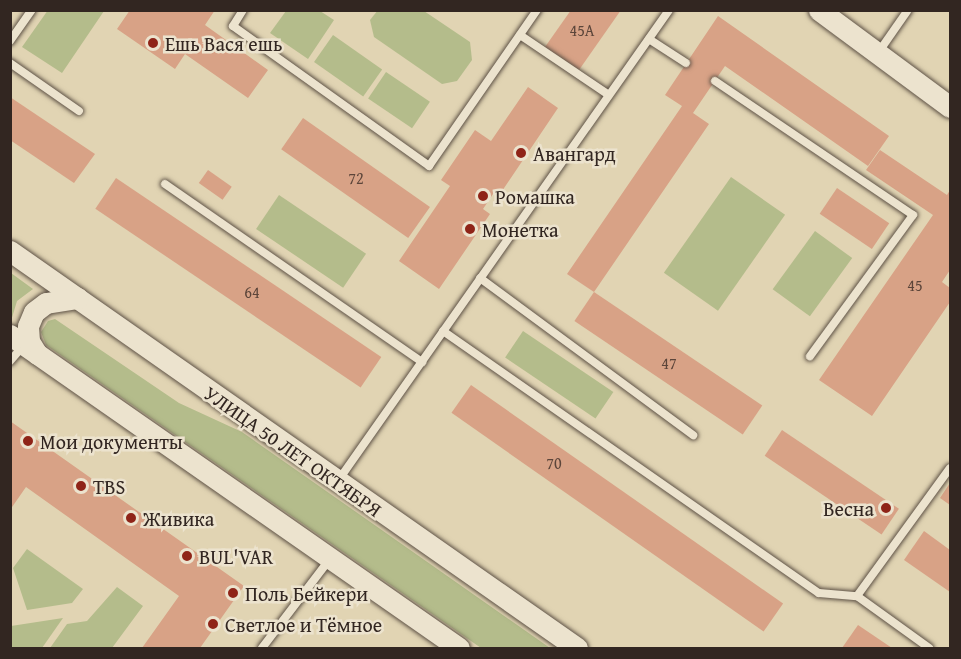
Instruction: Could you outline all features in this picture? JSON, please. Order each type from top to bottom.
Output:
[{"type":"main road","points":[[819,10],[951,107]]},
{"type":"main road","name":"УЛИЦА 50 ЛЕТ ОКТЯБРЯ","points":[[10,251],[577,648]]},
{"type":"main road","points":[[78,298],[46,303],[34,312],[28,326],[29,341],[20,349],[459,648]]},
{"type":"lane","points":[[10,41],[32,10]]},
{"type":"lane","points":[[243,10],[233,26],[429,166],[537,10]]},
{"type":"lane","points":[[337,482],[669,10]]},
{"type":"lane","points":[[878,53],[908,10]]},
{"type":"lane","points":[[520,35],[609,94]]},
{"type":"lane","points":[[650,39],[686,63]]},
{"type":"lane","points":[[10,63],[79,111]]},
{"type":"lane","points":[[715,81],[913,215],[810,356]]},
{"type":"lane","points":[[165,184],[422,362]]},
{"type":"lane","points":[[480,278],[693,435]]},
{"type":"lane","points":[[443,331],[819,593],[857,596],[929,648]]},
{"type":"lane","points":[[857,596],[951,468]]},
{"type":"lane","points":[[262,648],[329,560]]},
{"type":"green space","points":[[48,10],[104,11],[62,73],[22,47]]},
{"type":"green space","points":[[378,10],[424,11],[470,42],[472,60],[457,81],[442,84],[374,37],[370,20]]},
{"type":"green space","points":[[286,11],[320,11],[334,20],[308,59],[270,33]]},
{"type":"green space","points":[[333,35],[382,69],[363,96],[314,62]]},
{"type":"green space","points":[[386,72],[430,102],[412,128],[368,99]]},
{"type":"green space","points":[[731,177],[785,215],[718,311],[664,273]]},
{"type":"green space","points":[[279,195],[366,254],[343,288],[256,229]]},
{"type":"green space","points":[[815,231],[852,258],[810,316],[773,289]]},
{"type":"green space","points":[[11,273],[33,289],[17,301],[11,321]]},
{"type":"green space","points":[[55,319],[179,403],[242,432],[550,648],[481,648],[46,345],[41,332],[48,321]]},
{"type":"green space","points":[[523,331],[613,392],[595,418],[505,358]]},
{"type":"green space","points":[[27,549],[83,589],[72,603],[27,610],[13,568]]},
{"type":"green space","points":[[117,587],[143,606],[112,648],[50,648],[67,624],[87,621]]},
{"type":"green space","points":[[63,618],[42,648],[11,648],[11,626]]},
{"type":"building","points":[[130,10],[215,10],[205,25],[268,70],[248,98],[185,54],[175,69],[117,29]]},
{"type":"building","points":[[571,10],[621,10],[579,70],[545,47]]},
{"type":"building","points":[[718,16],[889,136],[868,166],[725,66],[693,113],[709,124],[594,292],[567,274],[682,106],[665,95]]},
{"type":"building","points":[[528,87],[558,108],[500,194],[495,191],[483,209],[490,214],[439,289],[399,261],[450,186],[441,180],[475,130],[491,141]]},
{"type":"building","points":[[10,97],[95,154],[74,183],[10,140]]},
{"type":"building","points":[[303,118],[430,207],[408,238],[281,149]]},
{"type":"building","points":[[880,150],[947,195],[950,190],[950,270],[942,282],[950,288],[950,302],[872,416],[819,380],[933,215],[866,170]]},
{"type":"building","points":[[208,170],[232,187],[223,200],[199,183]]},
{"type":"building","points":[[116,178],[381,357],[361,388],[95,209]]},
{"type":"building","points":[[837,188],[889,223],[872,249],[820,214]]},
{"type":"building","points":[[594,292],[762,406],[743,435],[574,321]]},
{"type":"building","points":[[471,385],[783,604],[764,631],[451,413]]},
{"type":"building","points":[[10,421],[244,586],[200,648],[142,648],[179,596],[26,487],[10,510]]},
{"type":"building","points":[[782,430],[899,509],[882,535],[765,456]]},
{"type":"building","points":[[950,483],[950,505],[940,498]]},
{"type":"building","points":[[924,531],[950,550],[950,592],[904,560]]},
{"type":"building","points":[[858,625],[892,648],[842,648]]},
{"type":"place","name":"Ешь Вася ешь","points":[[153,43]]},
{"type":"place","name":"Авангард","points":[[521,153]]},
{"type":"place","name":"Ромашка","points":[[483,196]]},
{"type":"place","name":"Монетка","points":[[470,229]]},
{"type":"place","name":"Мои документы","points":[[28,441]]},
{"type":"place","name":"TBS","points":[[81,486]]},
{"type":"place","name":"Весна","points":[[886,508]]},
{"type":"place","name":"Живика","points":[[131,518]]},
{"type":"place","name":"BUL'VAR","points":[[187,556]]},
{"type":"place","name":"Поль Бейкери","points":[[233,593]]},
{"type":"place","name":"Светлое и Тёмное","points":[[213,624]]}]
